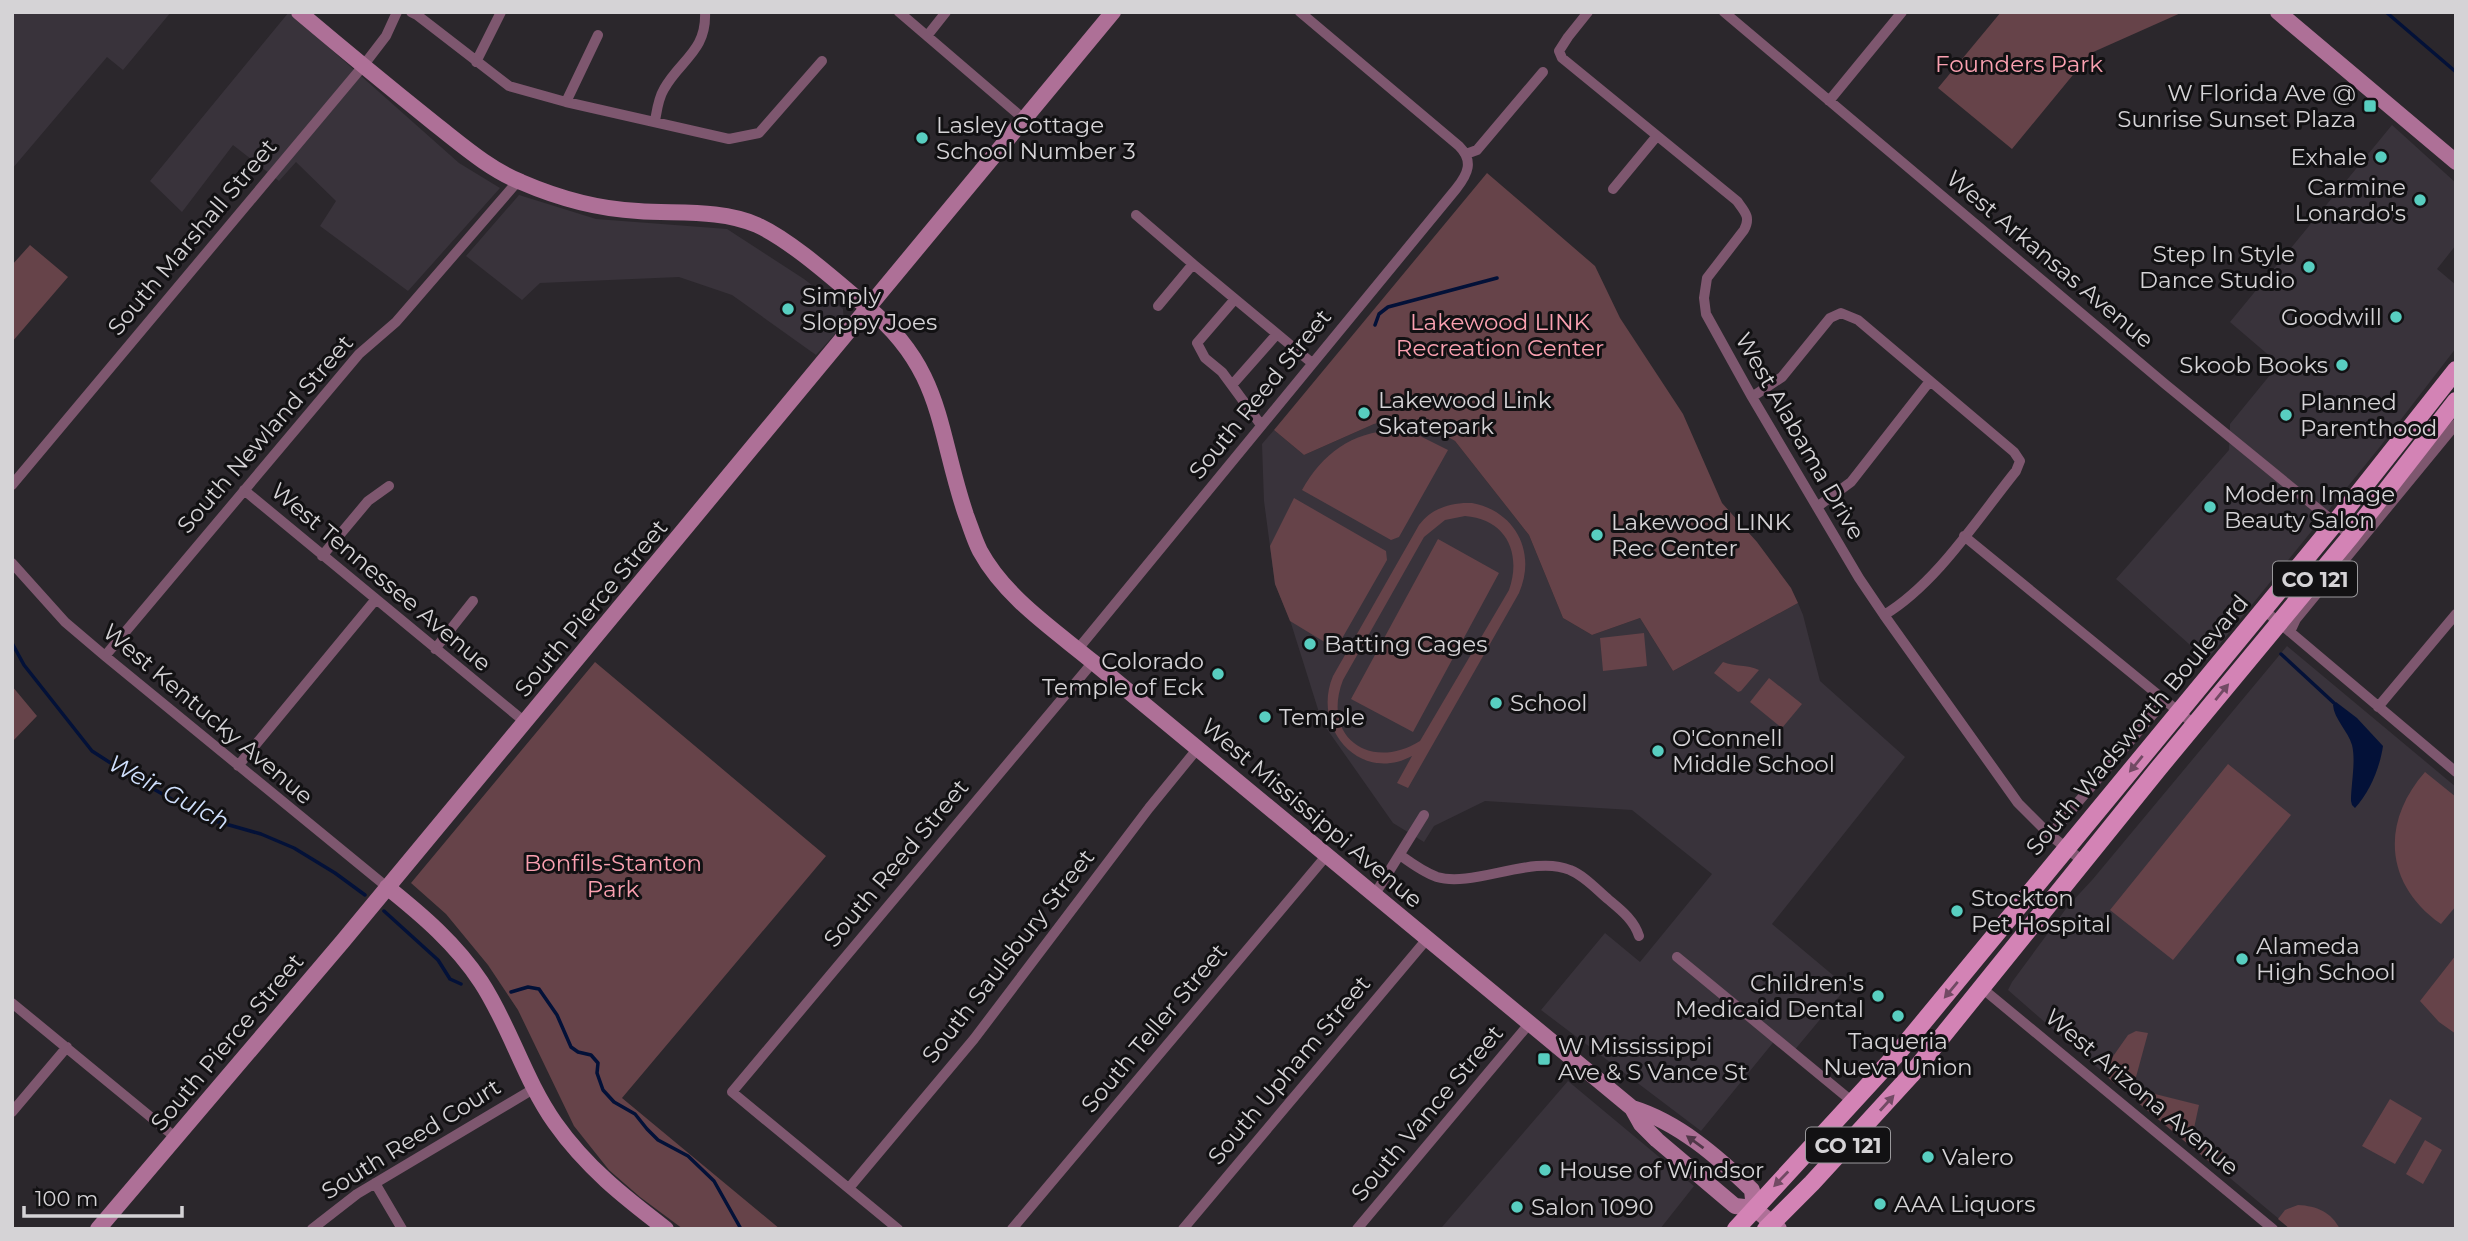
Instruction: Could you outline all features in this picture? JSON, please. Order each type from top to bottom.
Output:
[{"type":"main road","name":"South Wadsworth Boulevard","points":[[1736,1229],[1854,1102],[2010,918],[2067,848],[2172,706],[2264,610],[2456,370]]},
{"type":"main road","name":"South Wadsworth Boulevard","points":[[1772,1227],[1880,1111],[1983,989],[2196,724],[2284,627],[2456,401]]},
{"type":"main road","points":[[1983,989],[1978,984],[1977,977],[2003,939],[2010,918]]},
{"type":"street","name":"West Mississippi Avenue","points":[[299,12],[477,156],[518,181],[588,205],[636,211],[715,215],[757,225],[775,235],[869,309],[905,345],[930,387],[970,531],[980,551],[1006,587],[1632,1108],[1666,1122],[1710,1153],[1752,1190],[1754,1208],[1772,1227]]},
{"type":"street","name":"South Marshall Street","points":[[12,485],[363,66],[386,36],[397,12]]},
{"type":"street","points":[[411,12],[509,86],[566,102],[729,139],[759,133],[822,61]]},
{"type":"street","points":[[476,62],[500,12]]},
{"type":"street","points":[[654,121],[665,87],[695,51],[705,27],[705,12]]},
{"type":"street","points":[[899,12],[1025,120]]},
{"type":"street","points":[[927,36],[946,12]]},
{"type":"street","name":"South Pierce Street","points":[[98,1229],[525,722],[1114,12]]},
{"type":"street","points":[[1300,12],[1452,139],[1467,159]]},
{"type":"street","name":"West Alabama Drive","points":[[1588,12],[1559,51],[1562,58],[1737,201],[1748,215],[1744,230],[1707,278],[1703,298],[1706,314],[1752,397],[1859,578],[2010,792],[2050,835],[2084,862]]},
{"type":"street","name":"West Arkansas Avenue","points":[[1724,12],[2165,384],[2351,536]]},
{"type":"street","points":[[1736,23],[1744,12]]},
{"type":"street","points":[[1829,101],[1902,12]]},
{"type":"street","points":[[2278,12],[2456,162]]},
{"type":"street","points":[[566,102],[598,35]]},
{"type":"street","name":"South Reed Street","points":[[1078,649],[1463,180],[1468,172],[1467,159],[1543,72]]},
{"type":"street","points":[[1613,189],[1656,137]]},
{"type":"street","name":"South Newland Street","points":[[104,656],[359,354],[396,322],[518,181]]},
{"type":"street","points":[[1136,215],[1312,363]]},
{"type":"street","points":[[1158,306],[1194,264]]},
{"type":"street","points":[[1235,299],[1197,343],[1205,358],[1222,372],[1261,425]]},
{"type":"street","points":[[1752,397],[1782,377],[1830,318],[1842,313],[1858,320],[2014,452],[2020,461],[2016,471],[1923,584],[1905,602],[1884,615]]},
{"type":"street","points":[[1232,385],[1277,334]]},
{"type":"street","points":[[1817,507],[1850,482],[1930,381]]},
{"type":"street","points":[[2441,388],[2456,401]]},
{"type":"street","name":"South Wadsworth Boulevard","points":[[2284,627],[2297,619],[2456,425]]},
{"type":"street","points":[[321,556],[368,500],[389,486]]},
{"type":"street","name":"West Tennessee Avenue","points":[[244,490],[525,722]]},
{"type":"street","points":[[1964,536],[2196,724]]},
{"type":"street","name":"West Kentucky Avenue","points":[[12,563],[65,622],[104,656],[387,887]]},
{"type":"street","points":[[238,766],[376,599]]},
{"type":"street","points":[[435,649],[473,601]]},
{"type":"street","points":[[2264,610],[2456,772]]},
{"type":"street","points":[[2378,707],[2456,614]]},
{"type":"street","name":"South Reed Street","points":[[849,1188],[732,1092],[1093,662]]},
{"type":"street","name":"South Wadsworth Boulevard","points":[[2050,835],[2172,706]]},
{"type":"street","name":"South Saulsbury Street","points":[[849,1188],[974,1039],[1149,808],[1198,748]]},
{"type":"street","points":[[1375,894],[1424,816]]},
{"type":"street","name":"South Teller Street","points":[[1012,1229],[1327,855]]},
{"type":"street","points":[[1400,855],[1428,873],[1446,878],[1544,866],[1568,869],[1581,876],[1621,910],[1636,926],[1639,936]]},
{"type":"street","points":[[387,887],[437,930],[474,972],[491,999],[554,1122],[590,1166],[616,1191],[666,1229]]},
{"type":"street","name":"South Upham Street","points":[[1183,1229],[1427,939]]},
{"type":"street","points":[[1677,957],[1854,1102]]},
{"type":"street","name":"West Arizona Avenue","points":[[1983,989],[2273,1229]]},
{"type":"street","points":[[12,1003],[175,1137]]},
{"type":"street","name":"South Vance Street","points":[[1357,1229],[1529,1024]]},
{"type":"street","points":[[12,1112],[67,1047]]},
{"type":"street","name":"South Reed Court","points":[[312,1229],[341,1205],[375,1183],[535,1088]]},
{"type":"street","name":"West Mississippi Avenue","points":[[1632,1108],[1641,1124],[1657,1140],[1735,1206],[1754,1208]]},
{"type":"street","points":[[375,1183],[402,1229]]},
{"type":"street","points":[[849,1188],[898,1229]]},
{"type":"shaded area","points":[[12,12],[171,12],[123,70],[107,57],[12,169]]},
{"type":"shaded area","points":[[289,12],[459,163],[500,188],[408,291],[320,226],[336,201],[296,162],[279,181],[233,145],[182,212],[150,181]]},
{"type":"shaded area","points":[[2392,125],[2456,183],[2456,245],[2437,269],[2456,285],[2456,348],[2379,448],[2207,660],[2116,579],[2229,450],[2230,424],[2279,364],[2230,322]]},
{"type":"shaded area","points":[[519,195],[596,219],[727,229],[804,279],[843,309],[844,324],[816,355],[732,295],[679,277],[540,283],[522,300],[466,256]]},
{"type":"shaded area","points":[[1392,420],[1424,424],[1455,441],[1529,535],[1563,618],[1592,635],[1640,618],[1673,671],[1798,603],[1820,681],[1905,757],[1772,924],[1847,987],[1793,1052],[1776,1039],[1701,1131],[1541,1010],[1605,933],[1640,962],[1712,874],[1632,810],[1485,801],[1434,826],[1424,842],[1393,823],[1322,722],[1290,620],[1275,584],[1264,501],[1262,444],[1274,430],[1304,455],[1374,424]]},
{"type":"shaded area","name":"Alameda High School","points":[[2287,646],[2456,787],[2456,1229],[2291,1229],[2008,990],[2068,906]]},
{"type":"shaded area","points":[[1568,1081],[1694,1186],[1660,1229],[1444,1229],[1442,1227]]},
{"type":"green space","name":"Founders Park","points":[[2001,12],[2183,12],[2091,53],[2012,149],[1938,88]]},
{"type":"green space","name":"Lakewood LINK Recreation Center","points":[[1487,173],[1595,266],[1620,318],[1683,414],[1722,503],[1757,542],[1791,588],[1798,603],[1673,671],[1640,618],[1592,635],[1563,618],[1529,535],[1455,441],[1424,424],[1392,420],[1374,424],[1304,455],[1274,430]]},
{"type":"green space","points":[[30,245],[68,277],[12,342],[12,265]]},
{"type":"green space","points":[[1394,430],[1420,436],[1448,450],[1399,537],[1391,540],[1302,490],[1319,466],[1340,447],[1365,435]]},
{"type":"green space","points":[[1294,498],[1386,551],[1387,560],[1336,649],[1290,621],[1275,584],[1270,546]]},
{"type":"green space","points":[[1464,503],[1487,507],[1511,524],[1523,549],[1524,578],[1519,593],[1408,788],[1397,783],[1412,756],[1393,763],[1375,763],[1358,757],[1345,746],[1335,732],[1329,714],[1328,696],[1333,676],[1419,525],[1436,510]],"holes":[[[1465,516],[1479,519],[1500,531],[1512,551],[1513,576],[1509,590],[1420,741],[1401,750],[1384,753],[1354,744],[1345,733],[1339,718],[1338,700],[1343,680],[1424,537],[1445,520]]]},
{"type":"green space","points":[[1438,539],[1499,573],[1413,732],[1351,699]]},
{"type":"green space","points":[[1644,633],[1647,666],[1603,671],[1600,638]]},
{"type":"green space","name":"Bonfils-Stanton Park","points":[[595,662],[826,856],[622,1098],[780,1229],[683,1229],[609,1170],[574,1126],[518,1010],[488,965],[446,914],[411,883]]},
{"type":"green space","points":[[1723,662],[1759,670],[1738,692],[1714,673]]},
{"type":"green space","points":[[1769,678],[1802,704],[1782,728],[1750,702]]},
{"type":"green space","points":[[12,686],[37,716],[12,742]]},
{"type":"green space","points":[[2228,764],[2291,815],[2173,960],[2110,910]]},
{"type":"green space","points":[[2425,772],[2456,797],[2456,906],[2441,924],[2422,908],[2408,890],[2399,872],[2395,852],[2401,811]]},
{"type":"green space","points":[[2456,955],[2456,1034],[2439,1022],[2420,1001]]},
{"type":"green space","points":[[2136,1031],[2148,1033],[2133,1088],[2114,1083],[2102,1072],[2128,1035]]},
{"type":"green space","points":[[2139,1090],[2199,1105],[2191,1142],[2223,1152],[2212,1164],[2136,1101]]},
{"type":"green space","points":[[2390,1099],[2422,1118],[2395,1164],[2362,1146]]},
{"type":"green space","points":[[2425,1140],[2442,1150],[2423,1184],[2406,1174]]},
{"type":"green space","points":[[2298,1205],[2323,1211],[2340,1229],[2290,1229],[2278,1219],[2285,1210]]},
{"type":"water","points":[[2336,702],[2357,718],[2383,746],[2374,779],[2355,808],[2351,801],[2352,745],[2334,710],[2333,705]]},
{"type":"waterway","points":[[2386,12],[2456,72]]},
{"type":"waterway","points":[[1375,325],[1379,314],[1388,307],[1497,278]]},
{"type":"waterway","name":"Weir Gulch","points":[[12,643],[24,665],[92,751],[137,780],[208,819],[261,834],[294,848],[365,895]]},
{"type":"waterway","points":[[2281,654],[2334,703]]},
{"type":"waterway","name":"Weir Gulch","points":[[384,911],[438,960],[450,979],[461,984]]},
{"type":"waterway","name":"Weir Gulch","points":[[511,992],[528,987],[539,989],[557,1015],[571,1047],[591,1055],[598,1063],[597,1073],[603,1090],[614,1102],[635,1114],[658,1140],[688,1156],[714,1181],[741,1229]]},
{"type":"place","name":"W Florida Ave @ Sunrise Sunset Plaza","points":[[2370,106]]},
{"type":"place","name":"Lasley Cottage School Number 3","points":[[922,138]]},
{"type":"place","name":"Exhale","points":[[2381,157]]},
{"type":"place","name":"Carmine Lonardo's","points":[[2420,200]]},
{"type":"place","name":"Step In Style Dance Studio","points":[[2309,267]]},
{"type":"place","name":"Simply Sloppy Joes","points":[[788,309]]},
{"type":"place","name":"Goodwill","points":[[2396,317]]},
{"type":"place","name":"Skoob Books","points":[[2342,365]]},
{"type":"place","name":"Lakewood Link Skatepark","points":[[1364,413]]},
{"type":"place","name":"Planned Parenthood","points":[[2286,415]]},
{"type":"place","name":"Modern Image Beauty Salon","points":[[2210,507]]},
{"type":"place","name":"Lakewood LINK Rec Center","points":[[1597,535]]},
{"type":"place","name":"Batting Cages","points":[[1310,644]]},
{"type":"place","name":"Colorado Temple of Eck","points":[[1218,674]]},
{"type":"place","name":"School","points":[[1496,703]]},
{"type":"place","name":"Temple","points":[[1265,717]]},
{"type":"place","name":"O'Connell Middle School","points":[[1658,751]]},
{"type":"place","name":"Stockton Pet Hospital","points":[[1957,911]]},
{"type":"place","name":"Alameda High School","points":[[2242,959]]},
{"type":"place","name":"Children's Medicaid Dental","points":[[1878,996]]},
{"type":"place","name":"Taqueria Nueva Union","points":[[1898,1016]]},
{"type":"place","name":"W Mississippi Ave & S Vance St","points":[[1544,1059]]},
{"type":"place","name":"Valero","points":[[1928,1157]]},
{"type":"place","name":"House of Windsor","points":[[1545,1170]]},
{"type":"place","name":"AAA Liquors","points":[[1880,1204]]},
{"type":"place","name":"Salon 1090","points":[[1517,1207]]}]
